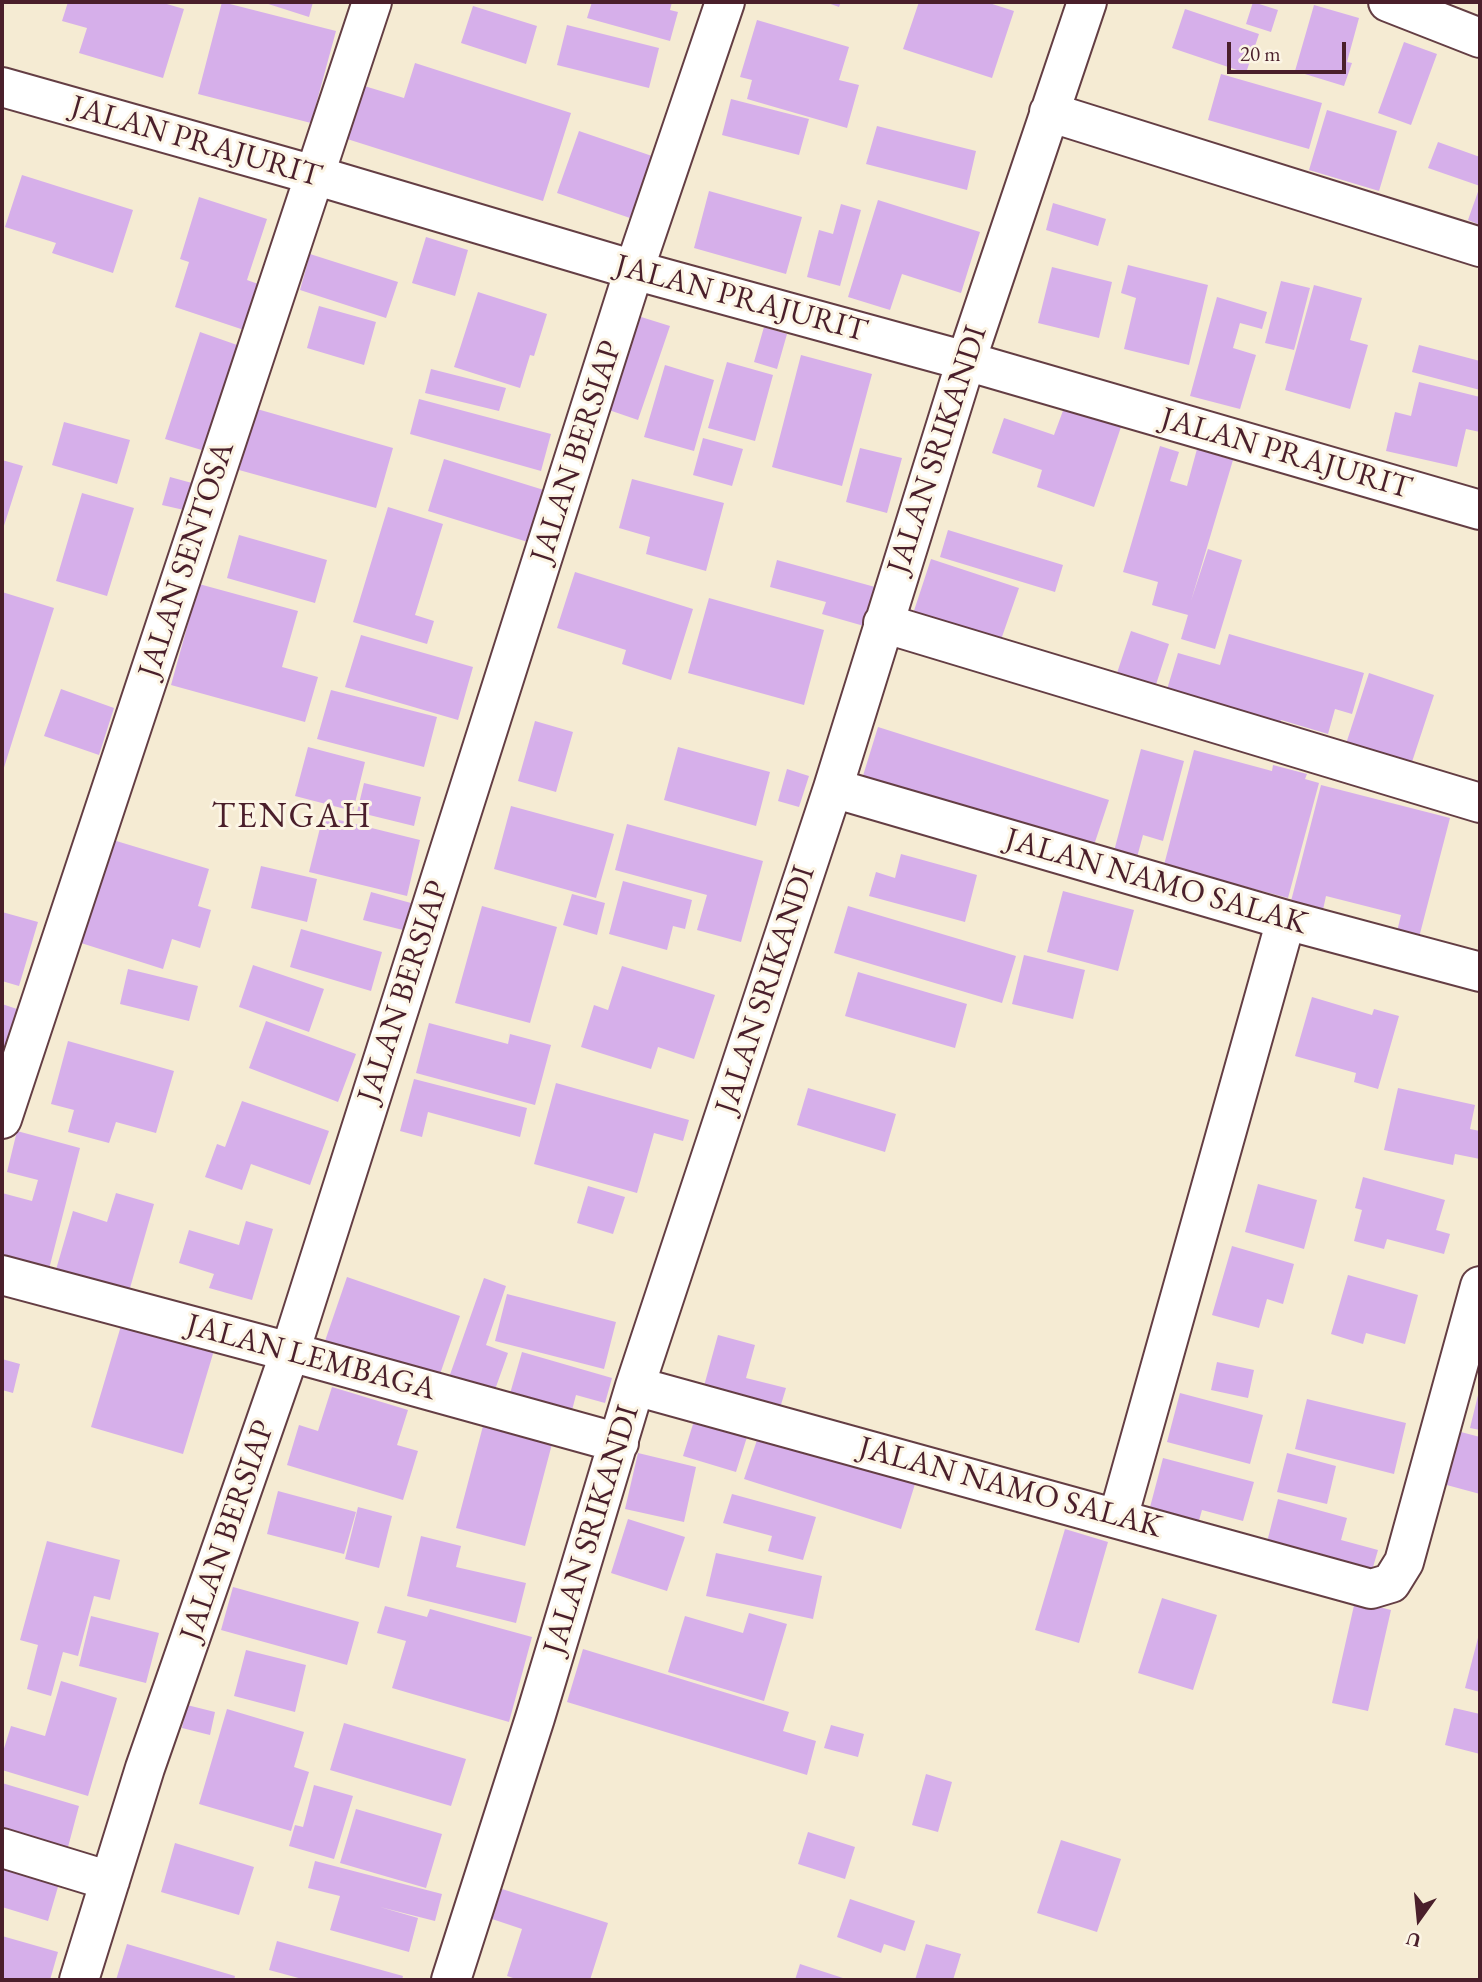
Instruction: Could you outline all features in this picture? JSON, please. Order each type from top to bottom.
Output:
[{"type":"street","name":"JALAN SENTOSA","points":[[2,1119],[372,2]]},
{"type":"street","name":"JALAN BERSIAP","points":[[79,1980],[145,1768],[290,1352],[634,270],[725,2]]},
{"type":"street","name":"JALAN SRIKANDI","points":[[451,1980],[635,1386],[833,788],[965,361],[1087,2]]},
{"type":"street","points":[[1388,2],[1480,38]]},
{"type":"street","name":"JALAN PRAJURIT","points":[[2,87],[314,174],[634,270],[965,361],[1480,510]]},
{"type":"street","points":[[1049,111],[1480,247]]},
{"type":"street","points":[[883,623],[1480,803]]},
{"type":"street","name":"JALAN NAMO SALAK","points":[[833,788],[1286,920],[1480,972]]},
{"type":"street","points":[[1118,1518],[1286,920]]},
{"type":"street","name":"JALAN LEMBAGA","points":[[2,1275],[619,1443]]},
{"type":"street","name":"JALAN NAMO SALAK","points":[[635,1386],[1371,1589],[1384,1586],[1396,1577],[1404,1562],[1480,1286]]},
{"type":"street","points":[[2,1848],[110,1881]]},
{"type":"building","points":[[68,2],[160,2],[184,9],[163,78],[79,53],[87,28],[62,21]]},
{"type":"building","points":[[222,2],[336,31],[311,123],[198,94]]},
{"type":"building","points":[[262,2],[313,2],[309,17]]},
{"type":"building","points":[[592,2],[672,2],[670,10],[678,12],[670,41],[587,18]]},
{"type":"building","points":[[825,2],[841,2],[839,7]]},
{"type":"building","points":[[919,2],[986,2],[1014,11],[992,78],[903,49]]},
{"type":"building","points":[[1253,2],[1278,10],[1271,32],[1246,24]]},
{"type":"building","points":[[1314,5],[1359,18],[1347,62],[1352,63],[1344,86],[1295,71]]},
{"type":"building","points":[[473,6],[537,26],[526,64],[461,43]]},
{"type":"building","points":[[1185,9],[1259,34],[1246,73],[1172,48]]},
{"type":"building","points":[[757,20],[849,47],[839,80],[859,85],[847,128],[747,99],[752,80],[740,77]]},
{"type":"building","points":[[567,25],[659,48],[649,88],[557,65]]},
{"type":"building","points":[[1404,42],[1437,54],[1411,125],[1378,113]]},
{"type":"building","points":[[415,63],[571,113],[543,201],[344,138],[361,85],[404,98]]},
{"type":"building","points":[[1221,74],[1322,103],[1309,149],[1208,120]]},
{"type":"building","points":[[731,99],[809,119],[799,155],[722,135]]},
{"type":"building","points":[[1327,110],[1397,131],[1379,191],[1309,170]]},
{"type":"building","points":[[877,126],[976,151],[967,190],[866,164]]},
{"type":"building","points":[[579,131],[652,156],[630,218],[557,193]]},
{"type":"building","points":[[1438,142],[1480,157],[1480,186],[1428,168]]},
{"type":"building","points":[[22,175],[133,210],[113,273],[52,253],[56,243],[5,227]]},
{"type":"building","points":[[1480,186],[1480,225],[1468,220]]},
{"type":"building","points":[[709,191],[802,217],[786,274],[694,248]]},
{"type":"building","points":[[199,197],[267,219],[247,280],[261,285],[247,331],[175,307],[189,262],[180,259]]},
{"type":"building","points":[[878,200],[980,232],[961,293],[902,274],[890,310],[848,297]]},
{"type":"building","points":[[1053,203],[1106,219],[1098,246],[1046,230]]},
{"type":"building","points":[[841,204],[861,210],[840,286],[807,277],[819,230],[833,234]]},
{"type":"building","points":[[426,237],[468,250],[455,296],[412,283]]},
{"type":"building","points":[[310,254],[398,282],[386,318],[300,290]]},
{"type":"building","points":[[1128,265],[1208,285],[1189,365],[1124,349],[1136,298],[1121,293]]},
{"type":"building","points":[[1052,267],[1112,282],[1099,338],[1038,323]]},
{"type":"building","points":[[1281,281],[1310,288],[1294,350],[1265,343]]},
{"type":"building","points":[[1314,285],[1362,298],[1350,340],[1368,345],[1350,409],[1285,390]]},
{"type":"building","points":[[478,292],[547,314],[534,356],[530,355],[520,388],[454,367]]},
{"type":"building","points":[[1217,297],[1267,312],[1262,329],[1240,323],[1233,348],[1256,355],[1240,409],[1190,396]]},
{"type":"building","points":[[319,306],[376,322],[364,365],[307,348]]},
{"type":"building","points":[[638,316],[670,326],[638,420],[606,409]]},
{"type":"building","points":[[764,327],[787,334],[777,369],[754,362]]},
{"type":"building","points":[[200,332],[240,346],[205,451],[165,439]]},
{"type":"building","points":[[1419,345],[1480,361],[1480,390],[1412,372]]},
{"type":"building","points":[[801,355],[872,374],[842,486],[772,467]]},
{"type":"building","points":[[727,362],[773,375],[755,441],[708,428]]},
{"type":"building","points":[[665,365],[714,380],[694,451],[644,437]]},
{"type":"building","points":[[431,369],[506,388],[499,411],[425,393]]},
{"type":"building","points":[[1419,382],[1480,397],[1480,432],[1466,429],[1457,467],[1386,451],[1395,412],[1411,416]]},
{"type":"building","points":[[419,399],[551,434],[541,471],[410,434]]},
{"type":"building","points":[[1064,408],[1121,427],[1094,507],[1037,487],[1042,470],[992,453],[1004,418],[1054,435]]},
{"type":"building","points":[[257,409],[393,448],[376,508],[239,470]]},
{"type":"building","points":[[64,422],[130,440],[117,484],[52,465]]},
{"type":"building","points":[[703,438],[743,449],[732,486],[693,475]]},
{"type":"building","points":[[1160,446],[1179,452],[1170,481],[1187,486],[1197,449],[1233,460],[1191,601],[1208,549],[1242,560],[1215,649],[1181,639],[1188,615],[1152,605],[1158,582],[1123,572]]},
{"type":"building","points":[[860,448],[902,458],[887,513],[846,502]]},
{"type":"building","points":[[444,459],[547,491],[531,543],[428,511]]},
{"type":"building","points":[[2,460],[23,466],[2,532]]},
{"type":"building","points":[[170,477],[192,483],[184,510],[162,505]]},
{"type":"building","points":[[632,479],[724,503],[706,571],[646,554],[650,537],[619,528]]},
{"type":"building","points":[[82,493],[134,508],[107,596],[56,581]]},
{"type":"building","points":[[388,507],[443,524],[415,615],[434,621],[427,644],[353,622]]},
{"type":"building","points":[[948,530],[1063,565],[1055,592],[940,557]]},
{"type":"building","points":[[239,535],[327,560],[315,603],[227,578]]},
{"type":"building","points":[[931,559],[1019,588],[996,654],[909,626]]},
{"type":"building","points":[[777,560],[875,587],[864,626],[822,614],[826,602],[770,587]]},
{"type":"building","points":[[575,572],[693,609],[671,680],[622,664],[626,650],[557,628]]},
{"type":"building","points":[[199,584],[298,611],[282,667],[318,677],[305,722],[171,685]]},
{"type":"building","points":[[2,592],[54,608],[2,774]]},
{"type":"building","points":[[709,598],[824,630],[804,705],[688,673]]},
{"type":"building","points":[[1131,631],[1169,644],[1152,697],[1116,676]]},
{"type":"building","points":[[1229,634],[1364,673],[1352,714],[1335,709],[1328,734],[1281,720],[1278,729],[1165,696],[1178,653],[1220,665]]},
{"type":"building","points":[[361,635],[473,667],[458,720],[345,687]]},
{"type":"building","points":[[1369,673],[1434,695],[1409,771],[1344,750]]},
{"type":"building","points":[[61,689],[114,708],[99,755],[44,736]]},
{"type":"building","points":[[331,690],[437,717],[424,767],[317,739]]},
{"type":"building","points":[[535,721],[573,732],[556,792],[518,781]]},
{"type":"building","points":[[878,727],[1109,800],[1092,851],[862,779]]},
{"type":"building","points":[[308,747],[365,762],[353,811],[295,796]]},
{"type":"building","points":[[678,747],[770,772],[756,826],[664,800]]},
{"type":"building","points":[[1141,749],[1184,761],[1163,841],[1143,835],[1136,861],[1113,855]]},
{"type":"building","points":[[1194,750],[1272,771],[1273,765],[1307,774],[1305,779],[1319,783],[1288,898],[1164,865]]},
{"type":"building","points":[[787,769],[809,776],[799,807],[778,801]]},
{"type":"building","points":[[364,783],[421,797],[414,826],[357,812]]},
{"type":"building","points":[[1321,785],[1450,818],[1416,949],[1394,944],[1401,915],[1326,896],[1322,914],[1290,905]]},
{"type":"building","points":[[511,806],[614,834],[596,898],[494,869]]},
{"type":"building","points":[[323,816],[420,840],[407,896],[309,872]]},
{"type":"building","points":[[627,824],[763,861],[741,942],[697,930],[707,895],[615,870]]},
{"type":"building","points":[[113,840],[209,869],[198,906],[211,910],[200,948],[172,939],[163,969],[81,943]]},
{"type":"building","points":[[901,854],[977,875],[965,922],[869,896],[876,872],[895,878]]},
{"type":"building","points":[[261,866],[317,879],[307,922],[251,908]]},
{"type":"building","points":[[623,881],[692,900],[685,929],[673,926],[667,950],[609,934]]},
{"type":"building","points":[[1063,891],[1134,910],[1118,971],[1047,952]]},
{"type":"building","points":[[371,892],[411,903],[403,930],[363,920]]},
{"type":"building","points":[[572,894],[605,903],[597,935],[563,925]]},
{"type":"building","points":[[482,906],[557,927],[530,1023],[455,1003]]},
{"type":"building","points":[[848,906],[1016,956],[1002,1003],[834,953]]},
{"type":"building","points":[[2,912],[38,922],[19,986],[2,981]]},
{"type":"building","points":[[301,929],[382,952],[371,991],[290,967]]},
{"type":"building","points":[[1024,955],[1085,970],[1073,1019],[1012,1004]]},
{"type":"building","points":[[253,965],[324,989],[309,1032],[239,1007]]},
{"type":"building","points":[[622,966],[715,995],[694,1059],[658,1047],[651,1069],[581,1047],[594,1005],[608,1010]]},
{"type":"building","points":[[128,969],[198,986],[189,1021],[120,1004]]},
{"type":"building","points":[[858,972],[967,1004],[955,1048],[845,1016]]},
{"type":"building","points":[[1312,997],[1372,1015],[1374,1009],[1399,1016],[1378,1089],[1354,1082],[1356,1073],[1295,1056]]},
{"type":"building","points":[[2,1004],[20,1010],[2,1059]]},
{"type":"building","points":[[266,1021],[356,1054],[338,1102],[249,1068]]},
{"type":"building","points":[[429,1023],[508,1044],[510,1034],[551,1045],[535,1105],[416,1073]]},
{"type":"building","points":[[68,1041],[174,1071],[156,1133],[116,1122],[109,1143],[68,1132],[74,1110],[51,1104]]},
{"type":"building","points":[[414,1079],[527,1108],[520,1137],[428,1112],[422,1137],[400,1131]]},
{"type":"building","points":[[556,1083],[689,1120],[683,1141],[654,1133],[637,1193],[534,1164]]},
{"type":"building","points":[[808,1088],[896,1114],[885,1152],[797,1125]]},
{"type":"building","points":[[1398,1088],[1475,1105],[1470,1129],[1480,1131],[1480,1159],[1455,1154],[1453,1165],[1384,1150]]},
{"type":"building","points":[[242,1101],[329,1131],[310,1185],[251,1164],[242,1190],[205,1177],[217,1144],[225,1147]]},
{"type":"building","points":[[17,1131],[80,1148],[47,1277],[2,1265],[2,1193],[32,1201],[38,1180],[7,1172]]},
{"type":"building","points":[[1363,1177],[1445,1200],[1436,1230],[1450,1234],[1444,1254],[1387,1239],[1384,1249],[1354,1241],[1362,1210],[1355,1208]]},
{"type":"building","points":[[1258,1184],[1317,1200],[1304,1249],[1245,1232]]},
{"type":"building","points":[[588,1186],[625,1197],[613,1234],[577,1223]]},
{"type":"building","points":[[116,1193],[154,1204],[128,1295],[55,1273],[73,1211],[107,1222]]},
{"type":"building","points":[[246,1221],[273,1229],[252,1300],[209,1288],[214,1274],[179,1263],[189,1230],[239,1245]]},
{"type":"building","points":[[1232,1246],[1294,1264],[1283,1304],[1267,1299],[1259,1328],[1212,1315]]},
{"type":"building","points":[[1348,1275],[1418,1295],[1405,1344],[1366,1333],[1363,1344],[1331,1334]]},
{"type":"building","points":[[347,1277],[460,1316],[438,1380],[325,1341]]},
{"type":"building","points":[[484,1278],[506,1286],[486,1345],[508,1353],[491,1401],[446,1386]]},
{"type":"building","points":[[507,1294],[616,1322],[604,1369],[495,1341]]},
{"type":"building","points":[[123,1319],[215,1347],[183,1454],[91,1427]]},
{"type":"building","points":[[718,1335],[755,1345],[746,1378],[786,1388],[777,1418],[701,1397]]},
{"type":"building","points":[[522,1352],[612,1378],[605,1403],[576,1395],[571,1414],[509,1397]]},
{"type":"building","points":[[2,1359],[20,1364],[13,1393],[2,1390]]},
{"type":"building","points":[[1217,1362],[1254,1370],[1248,1398],[1211,1390]]},
{"type":"building","points":[[332,1387],[408,1410],[397,1445],[418,1451],[403,1500],[287,1465],[299,1425],[318,1431]]},
{"type":"building","points":[[1480,1392],[1480,1430],[1470,1428]]},
{"type":"building","points":[[1180,1393],[1263,1415],[1250,1464],[1167,1442]]},
{"type":"building","points":[[1307,1399],[1406,1423],[1394,1474],[1295,1449]]},
{"type":"building","points":[[699,1405],[752,1421],[736,1472],[683,1456]]},
{"type":"building","points":[[483,1426],[552,1444],[525,1546],[456,1528]]},
{"type":"building","points":[[1457,1431],[1480,1437],[1480,1494],[1443,1484]]},
{"type":"building","points":[[759,1434],[915,1484],[901,1529],[744,1479]]},
{"type":"building","points":[[638,1453],[696,1467],[684,1522],[625,1509]]},
{"type":"building","points":[[1287,1453],[1336,1466],[1327,1504],[1277,1492]]},
{"type":"building","points":[[1163,1458],[1254,1482],[1243,1521],[1202,1510],[1198,1524],[1149,1511]]},
{"type":"building","points":[[278,1491],[356,1512],[344,1554],[267,1534]]},
{"type":"building","points":[[732,1494],[816,1517],[803,1560],[768,1551],[772,1536],[723,1523]]},
{"type":"building","points":[[1278,1499],[1347,1518],[1341,1540],[1378,1550],[1371,1574],[1266,1546]]},
{"type":"building","points":[[358,1507],[392,1516],[379,1568],[345,1559]]},
{"type":"building","points":[[628,1519],[685,1537],[667,1591],[611,1573]]},
{"type":"building","points":[[1065,1529],[1108,1542],[1079,1643],[1035,1630]]},
{"type":"building","points":[[421,1536],[461,1546],[456,1567],[526,1583],[516,1623],[407,1596]]},
{"type":"building","points":[[47,1541],[120,1560],[110,1600],[94,1596],[78,1656],[63,1652],[51,1696],[27,1689],[38,1645],[20,1640]]},
{"type":"building","points":[[716,1553],[822,1576],[813,1619],[706,1596]]},
{"type":"building","points":[[233,1587],[359,1622],[347,1665],[221,1630]]},
{"type":"building","points":[[1162,1598],[1217,1615],[1193,1690],[1138,1673]]},
{"type":"building","points":[[1355,1601],[1391,1610],[1368,1711],[1332,1703]]},
{"type":"building","points":[[385,1606],[427,1617],[430,1609],[532,1637],[509,1722],[392,1688],[406,1641],[377,1633]]},
{"type":"building","points":[[749,1613],[787,1624],[764,1701],[668,1672],[685,1616],[743,1633]]},
{"type":"building","points":[[91,1616],[159,1633],[146,1683],[79,1666]]},
{"type":"building","points":[[1480,1634],[1480,1692],[1465,1688]]},
{"type":"building","points":[[583,1649],[789,1712],[783,1731],[816,1741],[807,1775],[567,1702]]},
{"type":"building","points":[[246,1650],[306,1665],[295,1712],[234,1696]]},
{"type":"building","points":[[61,1681],[117,1698],[88,1796],[2,1770],[2,1755],[11,1726],[45,1736]]},
{"type":"building","points":[[187,1705],[215,1712],[210,1735],[182,1728]]},
{"type":"building","points":[[1454,1708],[1480,1714],[1480,1754],[1445,1745]]},
{"type":"building","points":[[227,1709],[304,1732],[294,1767],[309,1772],[291,1831],[199,1804]]},
{"type":"building","points":[[344,1723],[466,1759],[451,1806],[330,1770]]},
{"type":"building","points":[[831,1725],[864,1734],[858,1757],[824,1748]]},
{"type":"building","points":[[926,1774],[952,1782],[938,1832],[912,1825]]},
{"type":"building","points":[[2,1783],[79,1806],[68,1847],[2,1827]]},
{"type":"building","points":[[314,1785],[353,1796],[334,1859],[289,1846],[295,1825],[303,1827]]},
{"type":"building","points":[[356,1809],[442,1834],[426,1888],[340,1863]]},
{"type":"building","points":[[808,1832],[855,1847],[845,1879],[798,1864]]},
{"type":"building","points":[[1061,1840],[1121,1859],[1097,1932],[1037,1913]]},
{"type":"building","points":[[175,1843],[254,1867],[239,1915],[161,1892]]},
{"type":"building","points":[[315,1861],[442,1894],[435,1921],[380,1907],[418,1918],[409,1952],[330,1930],[340,1896],[308,1888]]},
{"type":"building","points":[[2,1863],[60,1880],[48,1921],[2,1907]]},
{"type":"building","points":[[502,1889],[608,1923],[590,1980],[519,1980],[507,1976],[522,1929],[492,1919]]},
{"type":"building","points":[[850,1899],[915,1921],[905,1951],[884,1944],[881,1953],[837,1937]]},
{"type":"building","points":[[2,1936],[58,1952],[50,1980],[2,1980]]},
{"type":"building","points":[[277,1941],[403,1976],[402,1980],[306,1980],[269,1970]]},
{"type":"building","points":[[127,1944],[235,1976],[234,1980],[116,1980]]},
{"type":"building","points":[[926,1944],[961,1954],[953,1980],[915,1980]]},
{"type":"building","points":[[800,1964],[849,1980],[795,1980]]},
{"type":"district","name":"TENGAH","points":[[292,817]]}]
